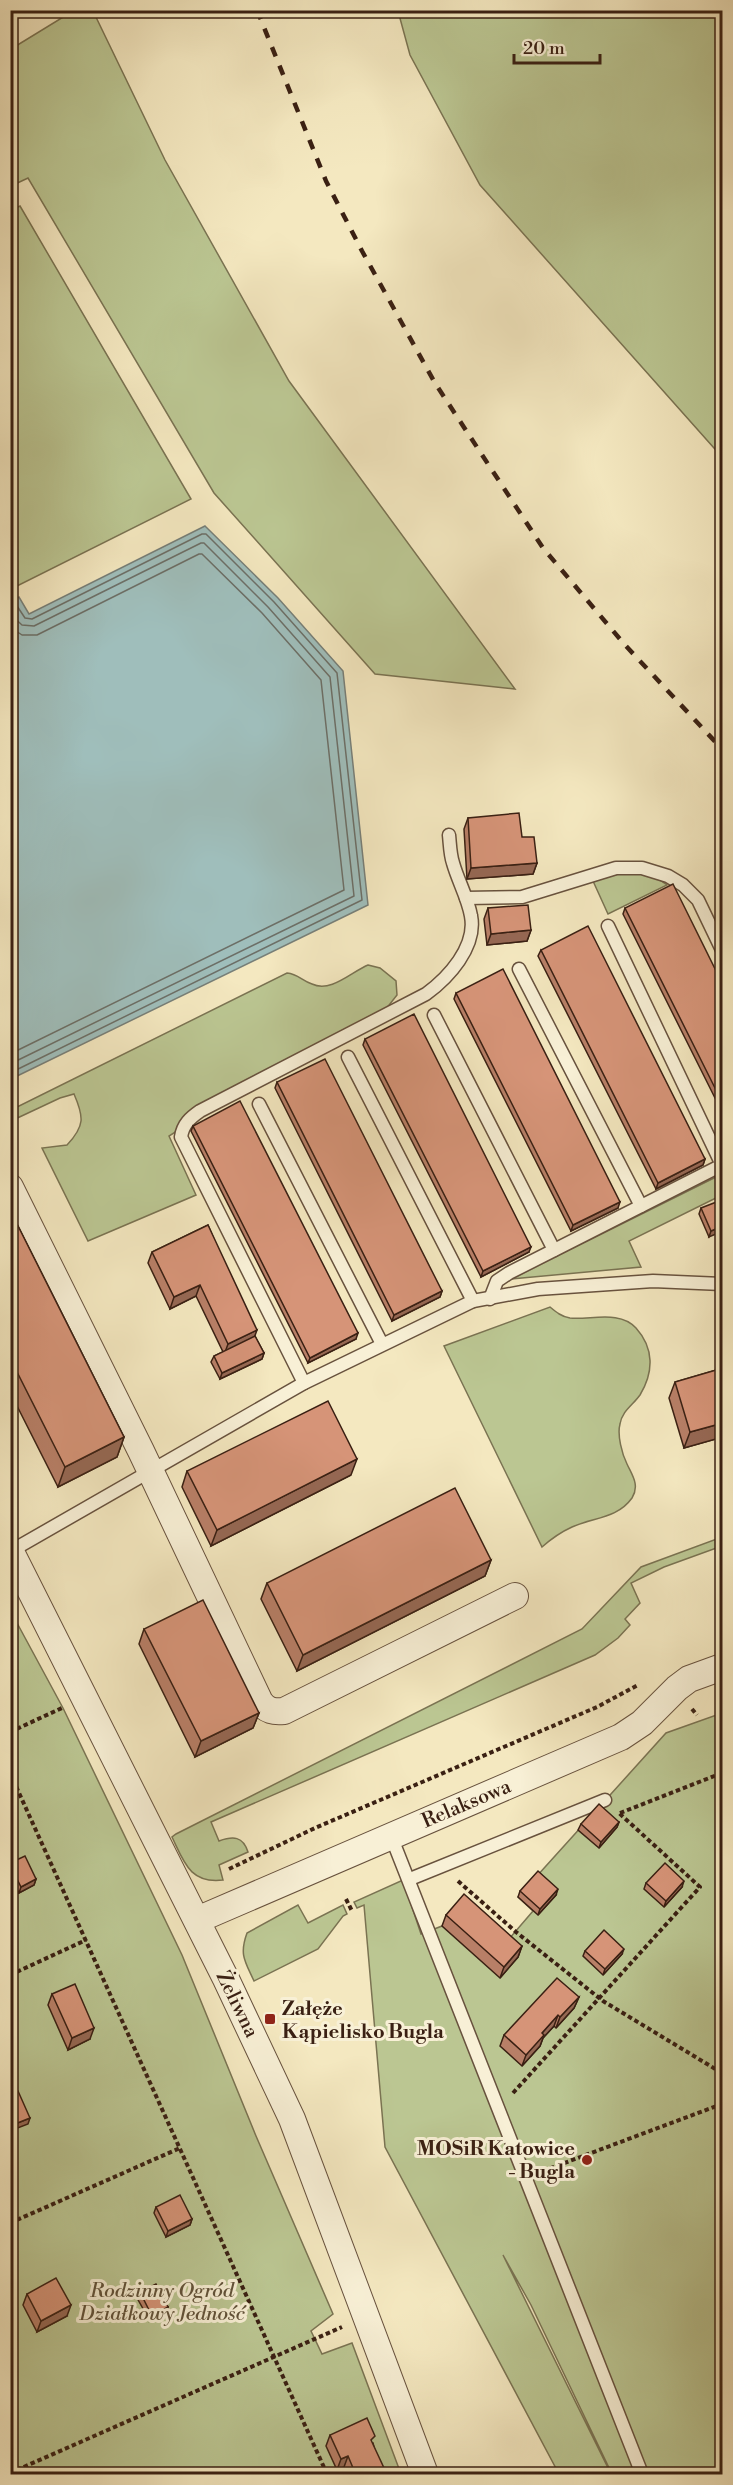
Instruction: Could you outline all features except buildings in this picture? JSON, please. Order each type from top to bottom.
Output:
[{"type":"street","points":[[10,1187],[265,1709],[285,1711],[515,1596]]},
{"type":"street","name":"Żeliwna","points":[[11,1551],[197,1920],[292,2119],[425,2475]]},
{"type":"street","name":"Relaksowa","points":[[197,1920],[621,1737],[642,1723],[689,1679],[723,1667]]},
{"type":"lane","points":[[304,1383],[181,1137],[182,1128],[200,1111],[426,994],[441,983],[465,949],[471,935],[472,919],[452,861],[449,835]]},
{"type":"lane","points":[[466,897],[522,897],[616,868],[642,868],[668,876],[683,885],[698,900],[723,950]]},
{"type":"lane","points":[[490,1299],[497,1281],[723,1165],[608,926]]},
{"type":"lane","points":[[519,969],[641,1206]]},
{"type":"lane","points":[[434,1016],[554,1250]]},
{"type":"lane","points":[[348,1057],[473,1302]]},
{"type":"lane","points":[[259,1104],[382,1344]]},
{"type":"lane","points":[[11,1551],[304,1383],[473,1302],[538,1289],[653,1281],[723,1284]]},
{"type":"lane","points":[[410,1879],[605,1800]]},
{"type":"lane","points":[[391,1836],[410,1879],[642,2475]]},
{"type":"path","points":[[229,1869],[315,1828],[597,1707],[643,1682]]},
{"type":"path","points":[[10,1732],[84,1697]]},
{"type":"path","points":[[10,1773],[327,2475]]},
{"type":"path","points":[[620,1813],[723,1773]]},
{"type":"path","points":[[498,2109],[700,1887],[605,1800]]},
{"type":"path","points":[[441,1866],[516,1932],[600,1998],[723,2073]]},
{"type":"path","points":[[346,1899],[352,1911]]},
{"type":"path","points":[[10,1975],[86,1940]]},
{"type":"path","points":[[525,2178],[723,2104]]},
{"type":"path","points":[[10,2223],[180,2148]]},
{"type":"path","points":[[10,2473],[367,2316]]},
{"type":"green space","points":[[73,11],[93,11],[165,160],[289,381],[515,689],[375,674],[214,493],[28,178],[11,186],[11,49]]},
{"type":"green space","points":[[398,11],[722,11],[722,457],[480,185],[410,55]]},
{"type":"green space","points":[[20,206],[191,499],[11,589],[10,211]]},
{"type":"green space","points":[[636,872],[654,876],[667,885],[608,914],[593,881],[612,875]]},
{"type":"green space","points":[[368,965],[380,968],[396,981],[397,995],[386,1009],[181,1120],[177,1131],[169,1136],[196,1195],[88,1241],[42,1148],[67,1145],[80,1127],[80,1109],[74,1094],[60,1098],[11,1121],[11,1110],[287,973],[312,984],[326,986]]},
{"type":"green space","points":[[722,1174],[722,1195],[629,1241],[641,1267],[511,1279]]},
{"type":"green space","points":[[550,1307],[567,1317],[614,1317],[629,1322],[636,1328],[646,1344],[650,1369],[645,1386],[623,1415],[619,1428],[622,1450],[635,1484],[632,1498],[612,1514],[572,1527],[542,1547],[444,1346]]},
{"type":"green space","points":[[722,1537],[722,1546],[664,1567],[631,1583],[640,1603],[625,1619],[630,1625],[618,1638],[595,1655],[211,1822],[219,1841],[229,1838],[240,1840],[248,1852],[219,1865],[223,1880],[212,1880],[196,1875],[185,1863],[172,1837],[176,1834],[582,1629],[641,1567]]},
{"type":"green space","name":"Rodzinny Ogród Działkowy Jedność","points":[[10,1610],[63,1708],[182,1955],[256,2136],[333,2314],[311,2331],[322,2354],[352,2343],[401,2474],[11,2474]]},
{"type":"green space","name":"MOSiR Katowice - Bugla","points":[[722,1713],[722,2474],[612,2474],[531,2305],[503,2255],[611,2474],[559,2474],[385,2147],[364,1905],[357,1908],[354,1902],[403,1880],[421,1934],[442,1926],[460,1905],[503,1946],[533,1911],[518,1897],[666,1733]]},
{"type":"green space","points":[[298,1905],[308,1923],[343,1905],[347,1914],[343,1916],[318,1949],[254,1981],[243,1953],[247,1933]]},
{"type":"water","points":[[205,526],[278,598],[343,671],[368,905],[11,1079],[11,601],[19,597],[29,614]]},
{"type":"railway","points":[[257,10],[326,181],[435,383],[543,548],[625,645],[722,749]]},
{"type":"place","name":"Załęże Kąpielisko Bugla","points":[[270,2019]]},
{"type":"place","name":"MOSiR Katowice - Bugla","points":[[587,2160]]}]
